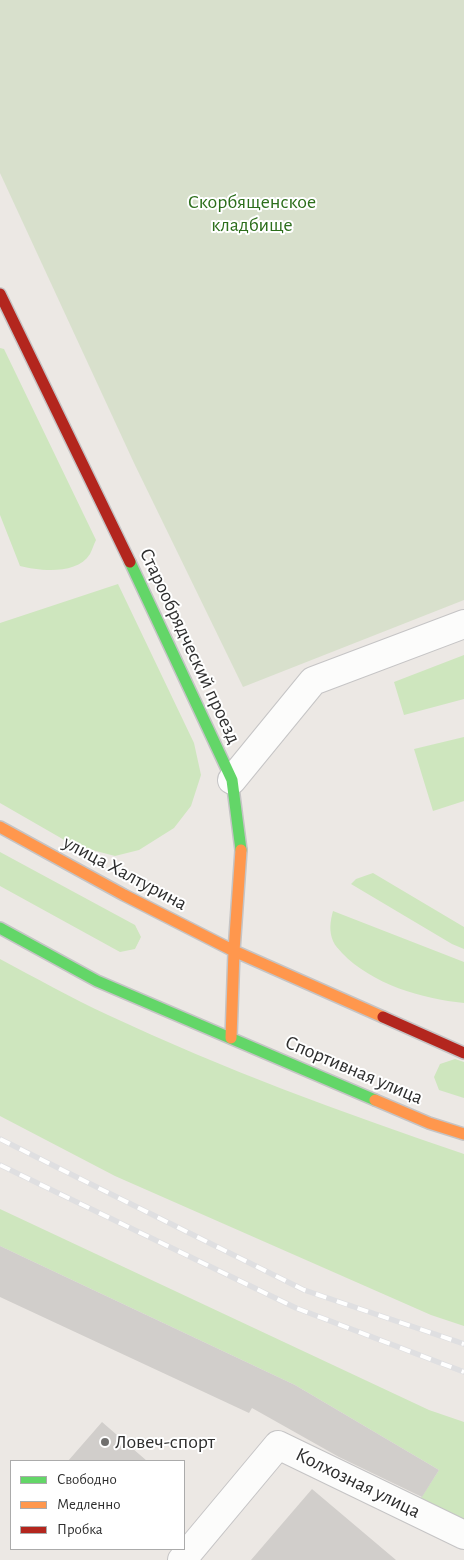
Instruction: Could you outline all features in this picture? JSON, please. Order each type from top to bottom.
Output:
[{"type":"main road","name":"Старообрядческий проезд","points":[[0,294],[126,553],[232,780],[242,855],[234,951],[231,1038]]},
{"type":"main road","name":"улица Халтурина","points":[[0,827],[124,895],[234,951]]},
{"type":"main road","points":[[0,928],[97,981],[231,1038]]},
{"type":"main road","points":[[234,951],[464,1052]]},
{"type":"main road","name":"Спортивная улица","points":[[231,1038],[429,1122],[464,1134]]},
{"type":"street","points":[[232,780],[313,681],[464,624]]},
{"type":"street","name":"Колхозная улица","points":[[182,1560],[278,1445],[464,1535]]},
{"type":"green space","name":"Скорбященское кладбище","points":[[0,0],[464,0],[464,600],[243,687],[134,463],[0,173]]},
{"type":"green space","points":[[0,348],[4,349],[96,540],[90,554],[84,561],[67,568],[48,570],[20,566],[0,515]]},
{"type":"green space","points":[[118,584],[194,743],[201,775],[191,806],[174,828],[139,850],[115,856],[73,845],[0,803],[0,623]]},
{"type":"green space","points":[[464,655],[464,699],[404,715],[394,682]]},
{"type":"green space","points":[[464,737],[464,801],[433,811],[414,749]]},
{"type":"green space","points":[[0,852],[135,925],[141,937],[135,949],[120,952],[0,886]]},
{"type":"green space","points":[[373,873],[464,927],[464,949],[452,944],[351,884],[356,879]]},
{"type":"green space","points":[[333,911],[464,962],[464,1003],[431,998],[398,988],[354,964],[333,941],[330,926]]},
{"type":"green space","points":[[0,959],[67,995],[195,1054],[373,1123],[464,1154],[464,1326],[431,1315],[115,1176],[0,1116]]},
{"type":"green space","points":[[455,1059],[464,1062],[464,1098],[439,1090],[434,1077],[440,1064]]},
{"type":"green space","points":[[0,1209],[429,1410],[464,1422],[464,1532],[417,1504],[439,1470],[295,1385],[0,1246]]},
{"type":"building","points":[[0,1246],[295,1385],[439,1470],[422,1497],[339,1457],[252,1408],[249,1413],[0,1297]]},
{"type":"building","name":"Ловеч-спорт","points":[[102,1422],[146,1460],[69,1460]]},
{"type":"building","points":[[312,1489],[396,1560],[251,1560]]},
{"type":"railway","points":[[0,1139],[304,1290],[464,1344]]},
{"type":"railway","points":[[0,1165],[296,1308],[464,1372]]},
{"type":"traffic: fast","points":[[130,562],[232,780],[241,850]]},
{"type":"traffic: fast","points":[[0,928],[97,981],[375,1100]]},
{"type":"traffic: slow","points":[[0,827],[124,895],[234,951],[383,1017]]},
{"type":"traffic: slow","points":[[231,1038],[234,951],[241,850]]},
{"type":"traffic: slow","points":[[375,1100],[429,1123],[464,1134]]},
{"type":"traffic: jam","points":[[0,294],[130,562]]},
{"type":"traffic: jam","points":[[383,1017],[464,1053]]},
{"type":"place","name":"Ловеч-спорт","points":[[105,1442]]}]
